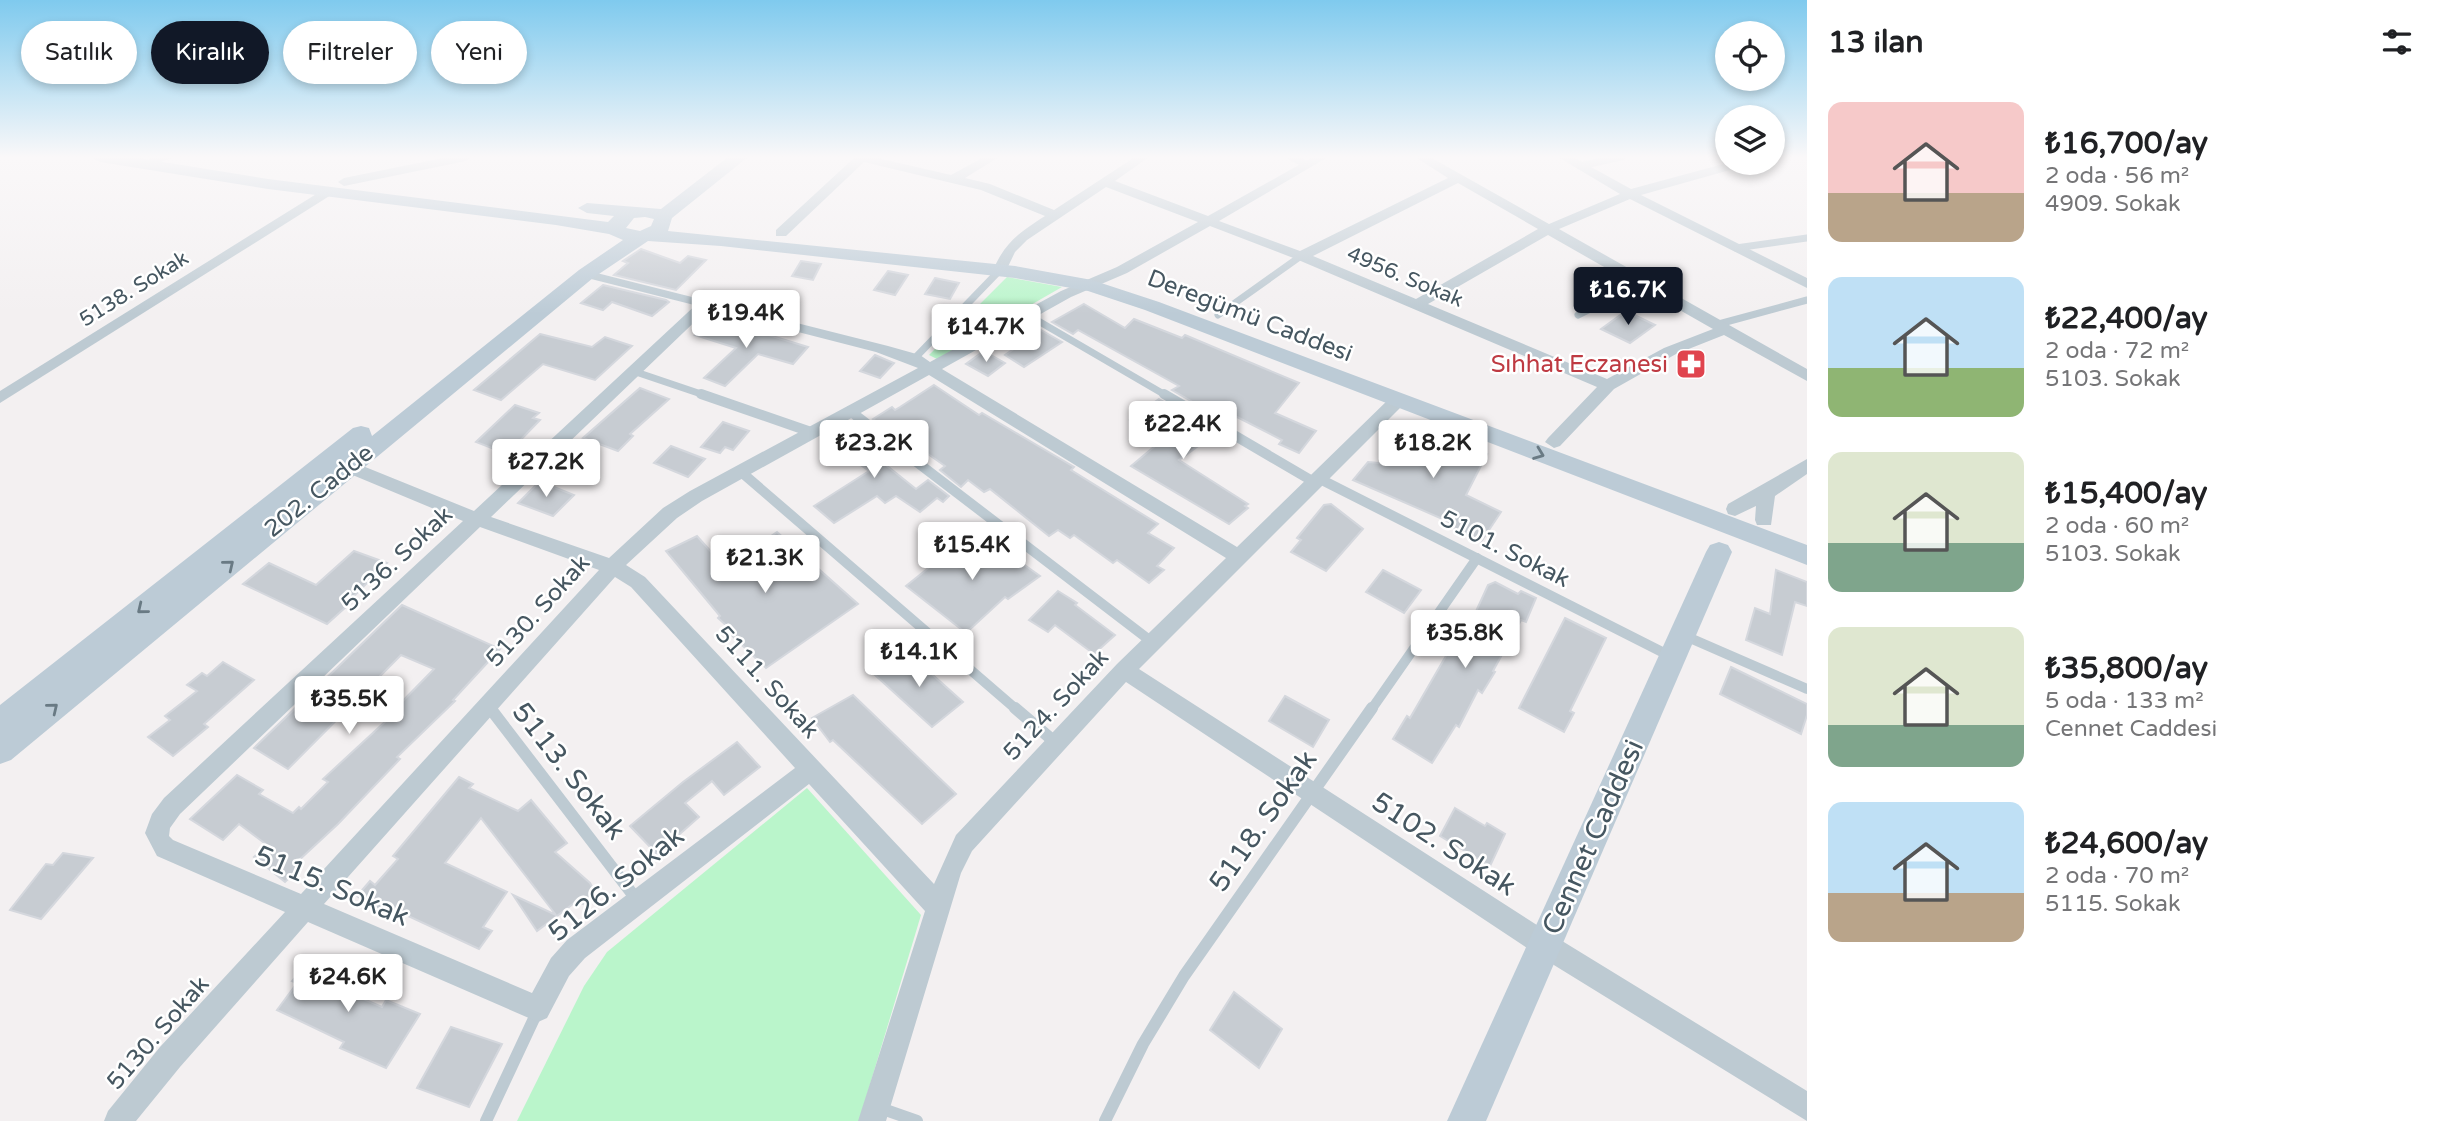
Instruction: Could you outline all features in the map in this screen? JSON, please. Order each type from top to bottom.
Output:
[{"type":"main road","points":[[475,209],[567,220],[626,221]]},
{"type":"main road","points":[[541,209],[626,221]]},
{"type":"main road","name":"202. Cadde","points":[[0,751],[642,209]]},
{"type":"main road","points":[[662,218],[673,209]]},
{"type":"main road","name":"Deregümü Caddesi","points":[[1725,528],[1554,442],[1218,315],[1108,277],[1066,266],[1003,263],[645,235],[628,236],[626,221],[652,212],[662,218],[1003,263],[1086,285],[1152,306],[1725,528],[1757,527],[1807,539]]},
{"type":"main road","name":"202. Cadde","points":[[0,722],[586,274],[662,226],[662,218]]},
{"type":"main road","points":[[1725,528],[1757,527]]},
{"type":"main road","name":"Deregümü Caddesi","points":[[1757,527],[1807,555]]},
{"type":"main road","name":"Cennet Caddesi","points":[[1466,1121],[1677,646],[1725,528]]},
{"type":"street","name":"5138. Sokak","points":[[0,398],[299,209]]},
{"type":"street","points":[[781,233],[806,209]]},
{"type":"street","points":[[1042,209],[1056,215]]},
{"type":"street","points":[[1003,263],[1014,243],[1064,209]]},
{"type":"street","name":"4956. Sokak","points":[[1178,209],[1301,257],[1608,385]]},
{"type":"street","name":"5130. Sokak","points":[[118,1121],[170,1057],[613,567],[670,513],[850,411],[923,364],[1086,285],[1108,277],[1225,209]]},
{"type":"street","points":[[1301,257],[1396,209]]},
{"type":"street","points":[[1513,209],[1807,376]]},
{"type":"street","points":[[1416,304],[1548,229],[1594,209]]},
{"type":"street","points":[[1660,209],[1807,284]]},
{"type":"street","points":[[705,304],[882,349],[923,364],[1239,556]]},
{"type":"street","name":"5136. Sokak","points":[[158,825],[172,806],[705,304]]},
{"type":"street","points":[[1554,442],[1608,385],[1659,356],[1720,327]]},
{"type":"street","name":"5124. Sokak","points":[[875,1114],[956,856],[964,843],[1124,670],[1398,400]]},
{"type":"street","name":"5111. Sokak","points":[[340,463],[476,519],[613,567],[638,582],[939,908]]},
{"type":"street","points":[[1725,528],[1766,493],[1807,465]]},
{"type":"street","points":[[1757,527],[1766,493]]},
{"type":"street","name":"5102. Sokak","points":[[1124,670],[1545,945],[1807,1107]]},
{"type":"street","name":"5126. Sokak","points":[[538,1009],[561,967],[576,948],[811,769]]},
{"type":"street","name":"5115. Sokak","points":[[158,825],[158,842],[165,848],[538,1009]]},
{"type":"lane","points":[[1736,248],[1807,238]]},
{"type":"lane","points":[[1218,315],[1301,257]]},
{"type":"lane","points":[[923,364],[1003,263]]},
{"type":"lane","points":[[586,274],[705,304]]},
{"type":"lane","points":[[1578,315],[1642,283]]},
{"type":"lane","points":[[1720,327],[1807,300]]},
{"type":"lane","name":"5101. Sokak","points":[[1028,315],[1316,480],[1477,558],[1677,646],[1807,689]]},
{"type":"lane","points":[[634,371],[811,432]]},
{"type":"lane","points":[[850,411],[1152,642]]},
{"type":"lane","points":[[740,471],[1056,743]]},
{"type":"lane","name":"5118. Sokak","points":[[1105,1121],[1143,1044],[1184,976],[1477,558]]},
{"type":"lane","name":"5113. Sokak","points":[[488,705],[637,900]]},
{"type":"lane","name":"5126. Sokak","points":[[486,1121],[538,1009]]},
{"type":"lane","points":[[875,1114],[917,1121]]},
{"type":"green space","points":[[1007,277],[1062,287],[937,359],[929,355]]},
{"type":"green space","points":[[807,788],[921,915],[859,1121],[517,1121],[584,986],[607,952]]},
{"type":"building","points":[[641,249],[680,263],[688,256],[706,260],[676,290],[614,275],[628,263],[623,261]]},
{"type":"building","points":[[801,261],[821,264],[813,280],[792,276]]},
{"type":"building","points":[[888,271],[908,275],[895,295],[874,290]]},
{"type":"building","points":[[935,278],[959,283],[950,299],[925,294]]},
{"type":"building","points":[[603,285],[669,302],[652,316],[612,302],[603,310],[581,303]]},
{"type":"building","points":[[1084,304],[1125,328],[1134,319],[1182,338],[1185,335],[1299,383],[1275,413],[1316,431],[1299,453],[1279,444],[1282,440],[1237,417],[1229,423],[1172,390],[1179,386],[1078,330],[1073,334],[1052,322]]},
{"type":"building","points":[[1626,311],[1655,325],[1630,343],[1601,329]]},
{"type":"building","points":[[712,321],[808,347],[793,364],[758,354],[725,386],[704,378],[736,348],[695,335]]},
{"type":"building","points":[[1041,330],[1062,342],[1024,367],[1005,355]]},
{"type":"building","points":[[540,334],[592,347],[605,337],[632,346],[595,380],[543,364],[501,400],[474,390]]},
{"type":"building","points":[[984,351],[1005,363],[988,376],[966,364]]},
{"type":"building","points":[[875,355],[894,363],[880,378],[860,371]]},
{"type":"building","points":[[934,385],[979,415],[982,413],[1074,467],[1071,470],[1158,524],[1148,533],[1174,548],[1157,566],[1164,570],[1149,583],[1117,560],[1113,563],[1074,535],[1070,538],[1058,530],[1049,536],[990,489],[984,492],[968,480],[961,487],[940,470],[945,466],[915,445],[910,448],[873,419],[892,407],[895,410]]},
{"type":"building","points":[[640,388],[669,399],[630,434],[633,436],[618,451],[583,438]]},
{"type":"building","points":[[1159,399],[1216,433],[1179,460],[1248,504],[1245,506],[1248,508],[1229,524],[1131,466],[1162,440],[1130,420]]},
{"type":"building","points":[[515,405],[539,413],[533,418],[540,420],[507,454],[476,442]]},
{"type":"building","points":[[723,422],[749,431],[733,450],[725,447],[720,453],[701,447]]},
{"type":"building","points":[[860,428],[898,457],[886,465],[916,489],[928,480],[949,496],[943,502],[937,498],[920,512],[896,496],[885,503],[877,496],[834,523],[814,506],[869,471],[833,445]]},
{"type":"building","points":[[1409,428],[1487,454],[1466,495],[1501,512],[1481,542],[1452,527],[1454,524],[1353,480],[1368,462],[1380,463],[1401,429]]},
{"type":"building","points":[[671,446],[705,459],[688,477],[654,463]]},
{"type":"building","points":[[538,483],[574,495],[553,516],[518,503]]},
{"type":"building","points":[[1331,504],[1363,529],[1326,571],[1291,552],[1301,540],[1297,538],[1324,505]]},
{"type":"building","points":[[777,532],[858,604],[766,668],[726,630],[729,628],[718,618],[720,616],[666,551],[697,536],[722,564],[727,566]]},
{"type":"building","points":[[984,536],[1040,576],[1008,599],[1005,597],[966,633],[906,586],[932,565],[975,538],[977,540]]},
{"type":"building","points":[[354,551],[387,563],[353,597],[356,598],[327,624],[243,584],[269,563],[316,585]]},
{"type":"building","points":[[1383,570],[1421,590],[1404,613],[1366,592]]},
{"type":"building","points":[[1776,570],[1807,582],[1807,606],[1795,602],[1782,655],[1746,640],[1755,608],[1770,614]]},
{"type":"building","points":[[1495,582],[1518,594],[1521,591],[1536,598],[1526,622],[1521,620],[1482,693],[1478,690],[1459,727],[1456,725],[1432,763],[1393,739],[1407,716],[1410,718],[1469,616],[1473,618],[1488,585]]},
{"type":"building","points":[[1058,591],[1077,603],[1075,605],[1115,635],[1094,654],[1055,625],[1048,632],[1029,620]]},
{"type":"building","points":[[402,605],[500,649],[453,700],[455,701],[397,757],[400,759],[338,824],[297,862],[302,866],[285,882],[254,857],[267,845],[239,824],[223,840],[190,819],[237,775],[263,790],[259,794],[293,813],[299,807],[301,809],[328,782],[323,779],[388,719],[386,718],[434,669],[401,655],[288,769],[254,748]]},
{"type":"building","points":[[1565,618],[1606,638],[1570,711],[1574,713],[1564,732],[1519,708]]},
{"type":"building","points":[[900,654],[914,662],[916,660],[963,702],[932,727],[875,675]]},
{"type":"building","points":[[223,662],[254,680],[204,724],[208,727],[173,756],[148,737],[170,720],[165,716],[197,691],[187,685],[202,673],[207,676]]},
{"type":"building","points":[[1731,667],[1807,704],[1807,715],[1801,734],[1720,694]]},
{"type":"building","points":[[853,695],[956,794],[922,824],[833,740],[830,742],[812,718]]},
{"type":"building","points":[[1285,696],[1329,720],[1313,747],[1269,721]]},
{"type":"building","points":[[737,742],[760,767],[724,795],[712,781],[685,803],[699,817],[657,854],[630,826]]},
{"type":"building","points":[[459,777],[473,784],[469,788],[518,811],[531,800],[567,843],[555,852],[590,883],[595,892],[583,904],[577,901],[537,931],[513,895],[556,915],[481,818],[445,863],[507,892],[483,927],[492,931],[479,949],[404,914],[398,921],[357,896],[370,881],[375,885],[398,859],[393,856]]},
{"type":"building","points":[[1455,808],[1485,826],[1487,823],[1505,834],[1490,866],[1440,836]]},
{"type":"building","points":[[63,853],[93,858],[41,919],[10,910],[46,864],[53,865]]},
{"type":"building","points":[[316,963],[359,981],[350,993],[382,1007],[386,1000],[420,1014],[386,1068],[340,1048],[344,1042],[277,1010],[297,983],[292,981],[301,971]]},
{"type":"building","points":[[1234,992],[1282,1029],[1259,1068],[1210,1030]]},
{"type":"building","points":[[451,1027],[502,1044],[469,1107],[417,1088]]},
{"type":"place","name":"Sıhhat Eczanesi","points":[[1691,364]]}]
